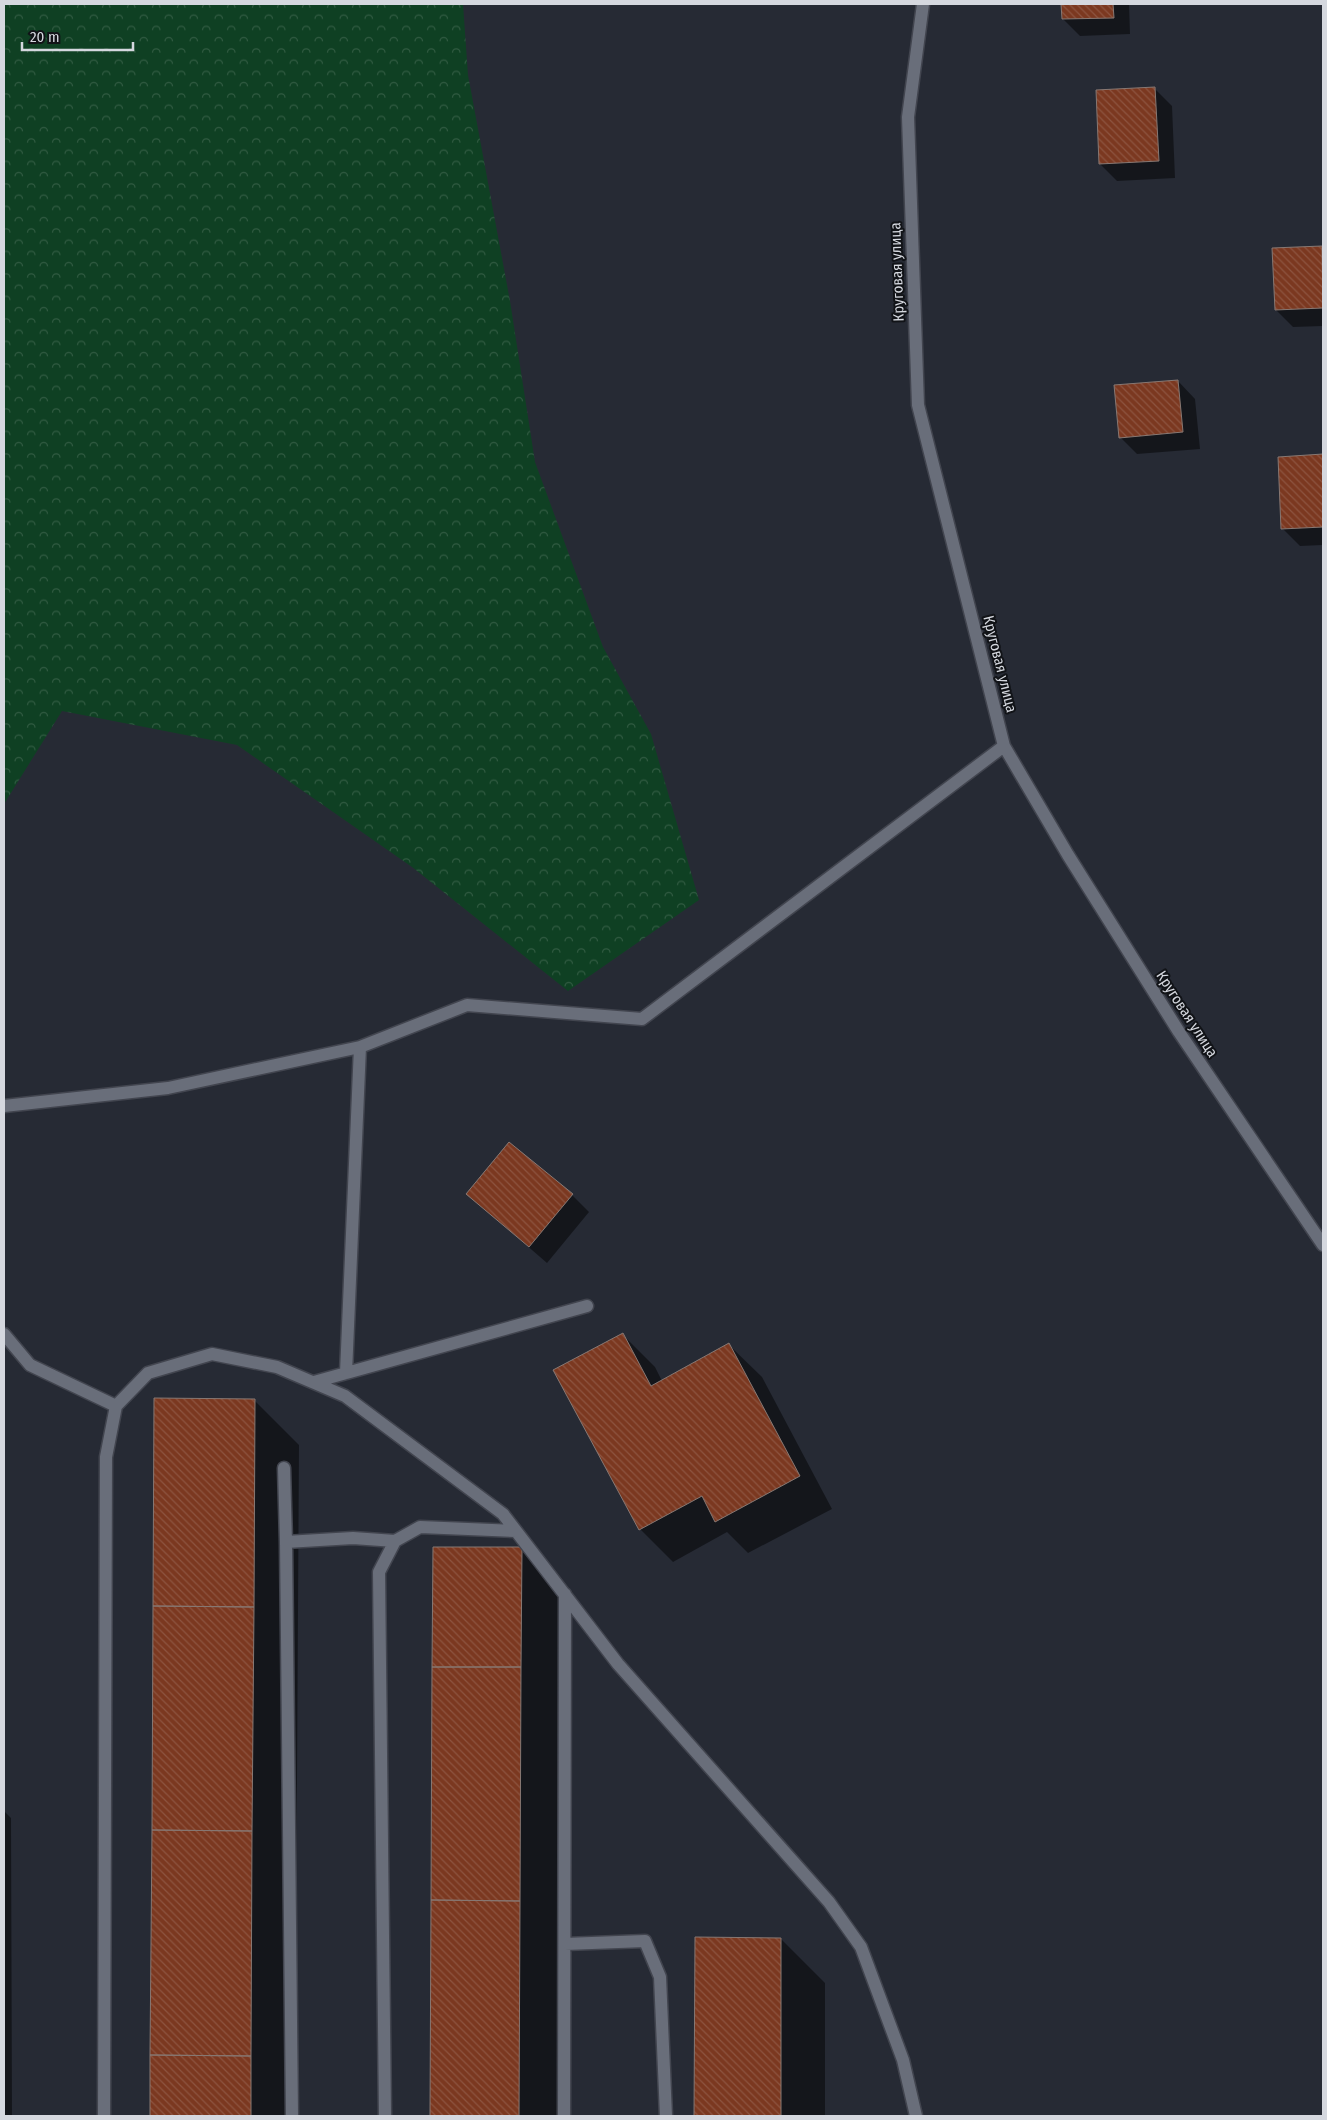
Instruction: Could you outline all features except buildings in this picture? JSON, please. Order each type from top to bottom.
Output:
[{"type":"lane","name":"Круговая улица","points":[[923,4],[908,117],[918,405],[1004,746],[1068,855],[1179,1032],[1323,1245]]},
{"type":"lane","points":[[4,1106],[168,1088],[360,1047],[467,1004],[642,1019],[1004,746]]},
{"type":"lane","points":[[346,1373],[360,1047]]},
{"type":"lane","points":[[314,1382],[588,1306]]},
{"type":"lane","points":[[4,1334],[30,1364],[116,1406]]},
{"type":"lane","points":[[104,2116],[106,1457],[116,1406],[148,1373],[212,1354],[277,1367],[345,1396],[503,1514],[618,1664],[829,1902],[861,1947],[903,2060],[916,2116]]},
{"type":"lane","points":[[284,1468],[292,2116]]},
{"type":"lane","points":[[286,1542],[353,1538],[395,1541],[420,1527],[516,1530]]},
{"type":"lane","points":[[384,2116],[379,1572],[395,1541]]},
{"type":"lane","points":[[564,2116],[565,1594]]},
{"type":"lane","points":[[565,1944],[645,1941],[660,1977],[666,2116]]},
{"type":"green space","points":[[4,4],[463,4],[468,75],[510,301],[535,462],[603,647],[651,734],[699,900],[568,991],[412,867],[237,745],[62,711],[4,804]]}]
